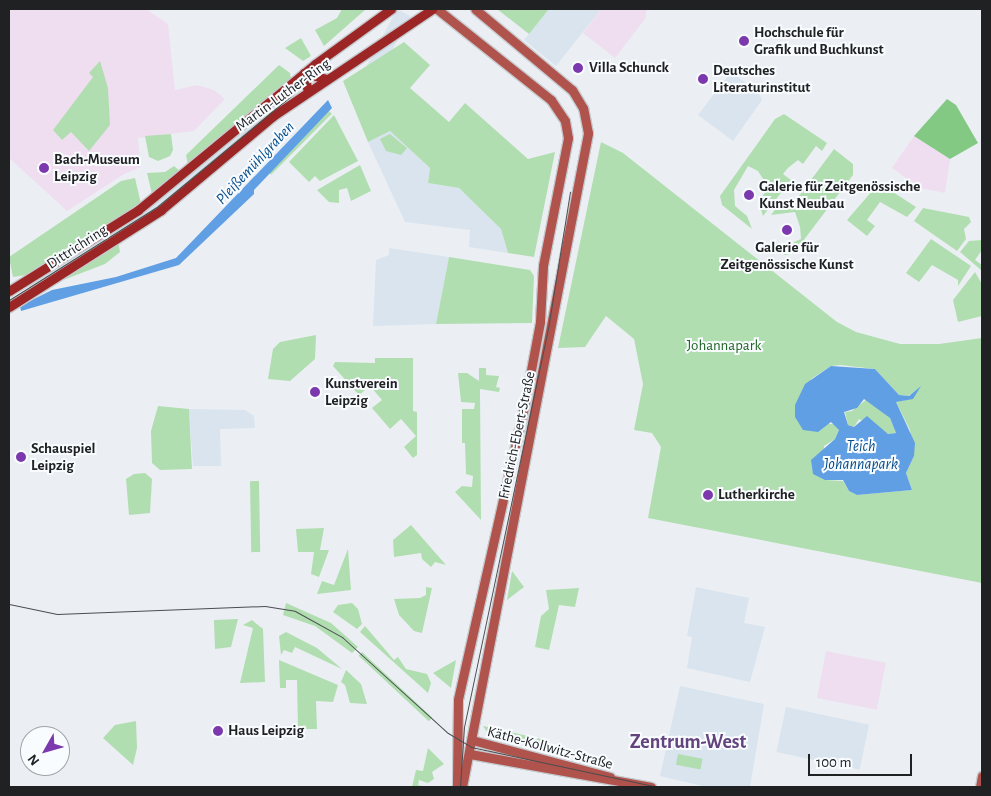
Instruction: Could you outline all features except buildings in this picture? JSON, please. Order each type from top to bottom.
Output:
[{"type":"main road","name":"Martin-Luther-Ring","points":[[148,202],[378,14],[391,9]]},
{"type":"main road","name":"Martin-Luther-Ring","points":[[161,210],[308,92],[432,9]]},
{"type":"main road","name":"Friedrich-Ebert-Straße","points":[[432,9],[551,100],[567,126],[567,155],[543,266],[539,332],[497,540],[478,602],[458,700],[458,787]]},
{"type":"main road","name":"Friedrich-Ebert-Straße","points":[[462,787],[470,754],[587,146],[586,119],[572,90],[475,9]]},
{"type":"main road","points":[[308,92],[304,73],[326,79]]},
{"type":"main road","name":"Dittrichring","points":[[9,291],[148,202]]},
{"type":"main road","name":"Dittrichring","points":[[9,307],[161,210]]},
{"type":"main road","name":"Käthe-Kollwitz-Straße","points":[[472,740],[622,782]]},
{"type":"main road","name":"Käthe-Kollwitz-Straße","points":[[470,754],[651,787]]},
{"type":"main road","points":[[980,787],[982,776]]},
{"type":"shaded area","points":[[9,9],[146,9],[168,24],[175,90],[197,85],[214,90],[225,99],[194,131],[138,138],[141,167],[124,174],[67,211],[9,158]]},
{"type":"shaded area","points":[[397,9],[410,16],[375,83],[361,76]]},
{"type":"shaded area","points":[[549,9],[601,9],[556,66],[524,40]]},
{"type":"shaded area","points":[[601,9],[647,9],[645,19],[615,58],[583,33]]},
{"type":"shaded area","points":[[731,72],[758,92],[762,100],[733,141],[698,115]]},
{"type":"shaded area","points":[[300,81],[304,86],[161,206],[30,288],[27,283],[203,163]]},
{"type":"shaded area","points":[[390,131],[430,168],[428,183],[459,188],[501,229],[508,253],[469,247],[470,230],[405,222],[368,142]]},
{"type":"shaded area","points":[[914,136],[950,159],[945,193],[920,188],[892,168]]},
{"type":"shaded area","points":[[389,248],[449,257],[436,324],[373,326],[376,260],[389,255]]},
{"type":"shaded area","points":[[189,409],[245,410],[254,416],[255,428],[220,429],[221,466],[193,466]]},
{"type":"shaded area","points":[[696,587],[749,598],[744,623],[765,627],[750,682],[687,668],[692,637],[687,636]]},
{"type":"shaded area","points":[[826,651],[886,663],[877,710],[817,698]]},
{"type":"shaded area","points":[[680,686],[764,704],[750,787],[707,787],[660,776]]},
{"type":"shaded area","points":[[786,707],[869,725],[860,770],[776,752]]},
{"type":"green space","points":[[342,9],[366,9],[324,46],[315,30],[337,18]]},
{"type":"green space","points":[[497,9],[549,9],[529,34]]},
{"type":"green space","points":[[301,38],[311,56],[303,61],[285,48]]},
{"type":"green space","points":[[404,42],[430,65],[410,88],[449,122],[465,103],[528,159],[555,152],[534,257],[508,253],[501,229],[459,188],[428,183],[430,168],[390,131],[368,142],[343,81]]},
{"type":"green space","points":[[100,61],[108,88],[110,125],[89,151],[71,132],[62,140],[53,130],[93,77],[89,73]]},
{"type":"green space","points":[[279,65],[290,73],[291,79],[188,165],[186,155]]},
{"type":"green space","points":[[947,99],[956,105],[978,143],[950,159],[914,136]]},
{"type":"green space","points":[[329,111],[332,114],[271,175],[268,172]]},
{"type":"green space","points":[[784,114],[827,143],[822,151],[816,146],[803,164],[798,160],[788,168],[783,174],[791,180],[763,216],[759,202],[768,187],[758,171],[748,166],[734,190],[735,206],[747,216],[752,229],[722,205],[720,196],[775,119]]},
{"type":"green space","points":[[334,115],[358,161],[320,181],[315,176],[309,182],[289,162]]},
{"type":"green space","points":[[171,134],[173,150],[170,156],[158,161],[149,157],[145,136]]},
{"type":"green space","points":[[390,134],[407,148],[401,155],[386,151],[380,139]]},
{"type":"green space","name":"Johannapark","points":[[601,142],[623,153],[837,322],[856,332],[900,344],[939,344],[982,338],[982,583],[648,518],[661,447],[652,433],[634,430],[643,384],[634,339],[606,316],[585,347],[558,348]],"holes":[[[840,365],[875,369],[899,395],[908,396],[921,387],[905,400],[896,402],[910,430],[914,456],[906,473],[912,490],[857,495],[849,491],[843,481],[825,480],[824,446],[835,439],[839,430],[835,424],[826,424],[811,379],[831,366]]]},
{"type":"green space","points":[[834,149],[853,164],[853,175],[794,253],[785,255],[771,245],[774,241],[790,252],[794,242],[801,239],[800,227],[795,212],[771,215],[782,200],[793,204]]},
{"type":"green space","points":[[360,165],[371,191],[351,201],[347,188],[339,190],[339,203],[329,202],[317,190]]},
{"type":"green space","points":[[174,166],[180,171],[152,194],[147,173],[165,172]]},
{"type":"green space","points":[[135,178],[141,204],[26,275],[13,277],[9,257],[121,181]]},
{"type":"green space","points":[[879,183],[916,207],[907,217],[880,202],[867,220],[875,226],[867,236],[847,220]]},
{"type":"green space","points":[[923,208],[969,217],[971,222],[964,229],[966,239],[957,251],[914,221]]},
{"type":"green space","points":[[931,239],[971,266],[958,286],[958,280],[932,265],[919,282],[906,273]]},
{"type":"green space","points":[[982,240],[982,250],[975,260],[982,265],[981,270],[960,252],[969,241]]},
{"type":"green space","points":[[118,241],[120,252],[105,264],[58,282]]},
{"type":"green space","points":[[449,257],[530,270],[534,276],[532,323],[436,324]]},
{"type":"green space","points":[[975,272],[982,284],[982,316],[958,322],[953,300]]},
{"type":"green space","points":[[316,335],[315,359],[290,381],[268,379],[273,349],[280,342]]},
{"type":"green space","points":[[375,358],[413,358],[413,411],[417,412],[417,455],[413,458],[404,447],[416,436],[401,419],[390,429],[372,408],[382,400],[370,386],[359,395],[333,366],[335,362],[375,363]]},
{"type":"green space","points":[[479,368],[486,368],[486,375],[499,376],[496,387],[500,388],[499,392],[480,389],[481,520],[455,492],[462,486],[472,487],[473,476],[466,474],[465,443],[462,443],[462,409],[474,409],[475,403],[461,402],[458,373],[467,373],[479,381]]},
{"type":"green space","points":[[867,399],[890,418],[896,433],[888,434],[859,419],[854,427],[848,425],[845,412],[852,411]]},
{"type":"green space","points":[[158,406],[189,409],[192,469],[160,470],[152,463],[151,431]]},
{"type":"green space","points":[[145,473],[152,479],[150,513],[129,515],[126,479],[134,474]]},
{"type":"green space","points":[[250,481],[259,481],[260,552],[251,552]]},
{"type":"green space","points":[[411,525],[446,565],[435,562],[431,567],[422,559],[421,553],[394,557],[393,540]]},
{"type":"green space","points":[[324,528],[320,550],[329,550],[319,577],[311,574],[314,552],[298,552],[296,529]]},
{"type":"green space","points":[[348,549],[351,590],[317,594],[322,581],[334,585]]},
{"type":"green space","points":[[512,571],[524,587],[507,600]]},
{"type":"green space","points":[[426,587],[432,588],[422,633],[414,631],[399,615],[394,599],[420,598],[426,595]]},
{"type":"green space","points":[[579,588],[575,607],[559,605],[549,650],[535,647],[541,616],[549,609],[546,590]]},
{"type":"green space","points":[[286,603],[331,623],[358,647],[352,653],[315,626],[283,615]]},
{"type":"green space","points":[[352,603],[358,609],[362,624],[357,629],[333,612],[338,605]]},
{"type":"green space","points":[[238,619],[231,647],[215,649],[214,620]]},
{"type":"green space","points":[[252,620],[263,629],[265,682],[240,683],[253,628],[243,625]]},
{"type":"green space","points":[[365,626],[394,660],[398,657],[406,669],[427,674],[431,683],[428,693],[360,632]]},
{"type":"green space","points":[[286,632],[317,648],[342,669],[295,647],[292,653],[284,650],[281,655],[279,636]]},
{"type":"green space","points":[[362,652],[432,717],[429,721],[359,656]]},
{"type":"green space","points":[[279,660],[338,685],[333,702],[316,701],[317,729],[298,729],[297,680],[286,680],[286,688],[280,688]]},
{"type":"green space","points":[[456,660],[451,688],[433,673]]},
{"type":"green space","points":[[346,670],[361,684],[367,704],[350,703],[345,685],[341,682]]},
{"type":"green space","points":[[136,721],[137,748],[133,765],[103,738],[115,725]]},
{"type":"green space","points":[[483,726],[546,740],[544,748],[491,738]]},
{"type":"green space","points":[[428,748],[444,764],[432,772],[434,779],[428,783],[419,780],[418,785],[426,787],[412,787],[416,770],[423,771]]},
{"type":"green space","points":[[678,754],[703,759],[700,770],[676,765]]},
{"type":"water","points":[[328,100],[332,108],[254,190],[254,194],[179,265],[21,311],[20,306],[52,290],[116,277],[176,258]]},
{"type":"water","name":"Teich Johannapark","points":[[831,366],[875,369],[899,395],[909,396],[921,386],[913,399],[896,402],[915,443],[914,456],[906,473],[912,490],[857,495],[849,491],[843,480],[825,480],[813,474],[811,460],[835,439],[839,430],[831,422],[818,432],[803,430],[795,417],[795,405],[805,384]],"holes":[[[864,399],[890,418],[896,433],[888,434],[867,416],[854,427],[848,425],[844,412],[857,408]]]},
{"type":"tram line","points":[[9,300],[158,206],[315,76]]},
{"type":"tram line","points":[[460,787],[464,727],[548,329],[570,192]]},
{"type":"tram line","points":[[9,604],[57,614],[265,606],[295,611],[342,637],[448,733],[471,747],[657,787]]},
{"type":"place","name":"Hochschule für Grafik und Buchkunst","points":[[744,41]]},
{"type":"place","name":"Villa Schunck","points":[[578,68]]},
{"type":"place","name":"Deutsches Literaturinstitut","points":[[703,79]]},
{"type":"place","name":"Bach-Museum Leipzig","points":[[44,168]]},
{"type":"place","name":"Galerie für Zeitgenössische Kunst Neubau","points":[[749,195]]},
{"type":"place","name":"Galerie für Zeitgenössische Kunst","points":[[787,230]]},
{"type":"place","name":"Kunstverein Leipzig","points":[[315,392]]},
{"type":"place","name":"Schauspiel Leipzig","points":[[21,457]]},
{"type":"place","name":"Lutherkirche","points":[[708,495]]},
{"type":"place","name":"Haus Leipzig","points":[[218,731]]},
{"type":"district","name":"Zentrum-West","points":[[688,742]]},
{"type":"water label","name":"Pleißemühlgraben","points":[[255,163]]}]
